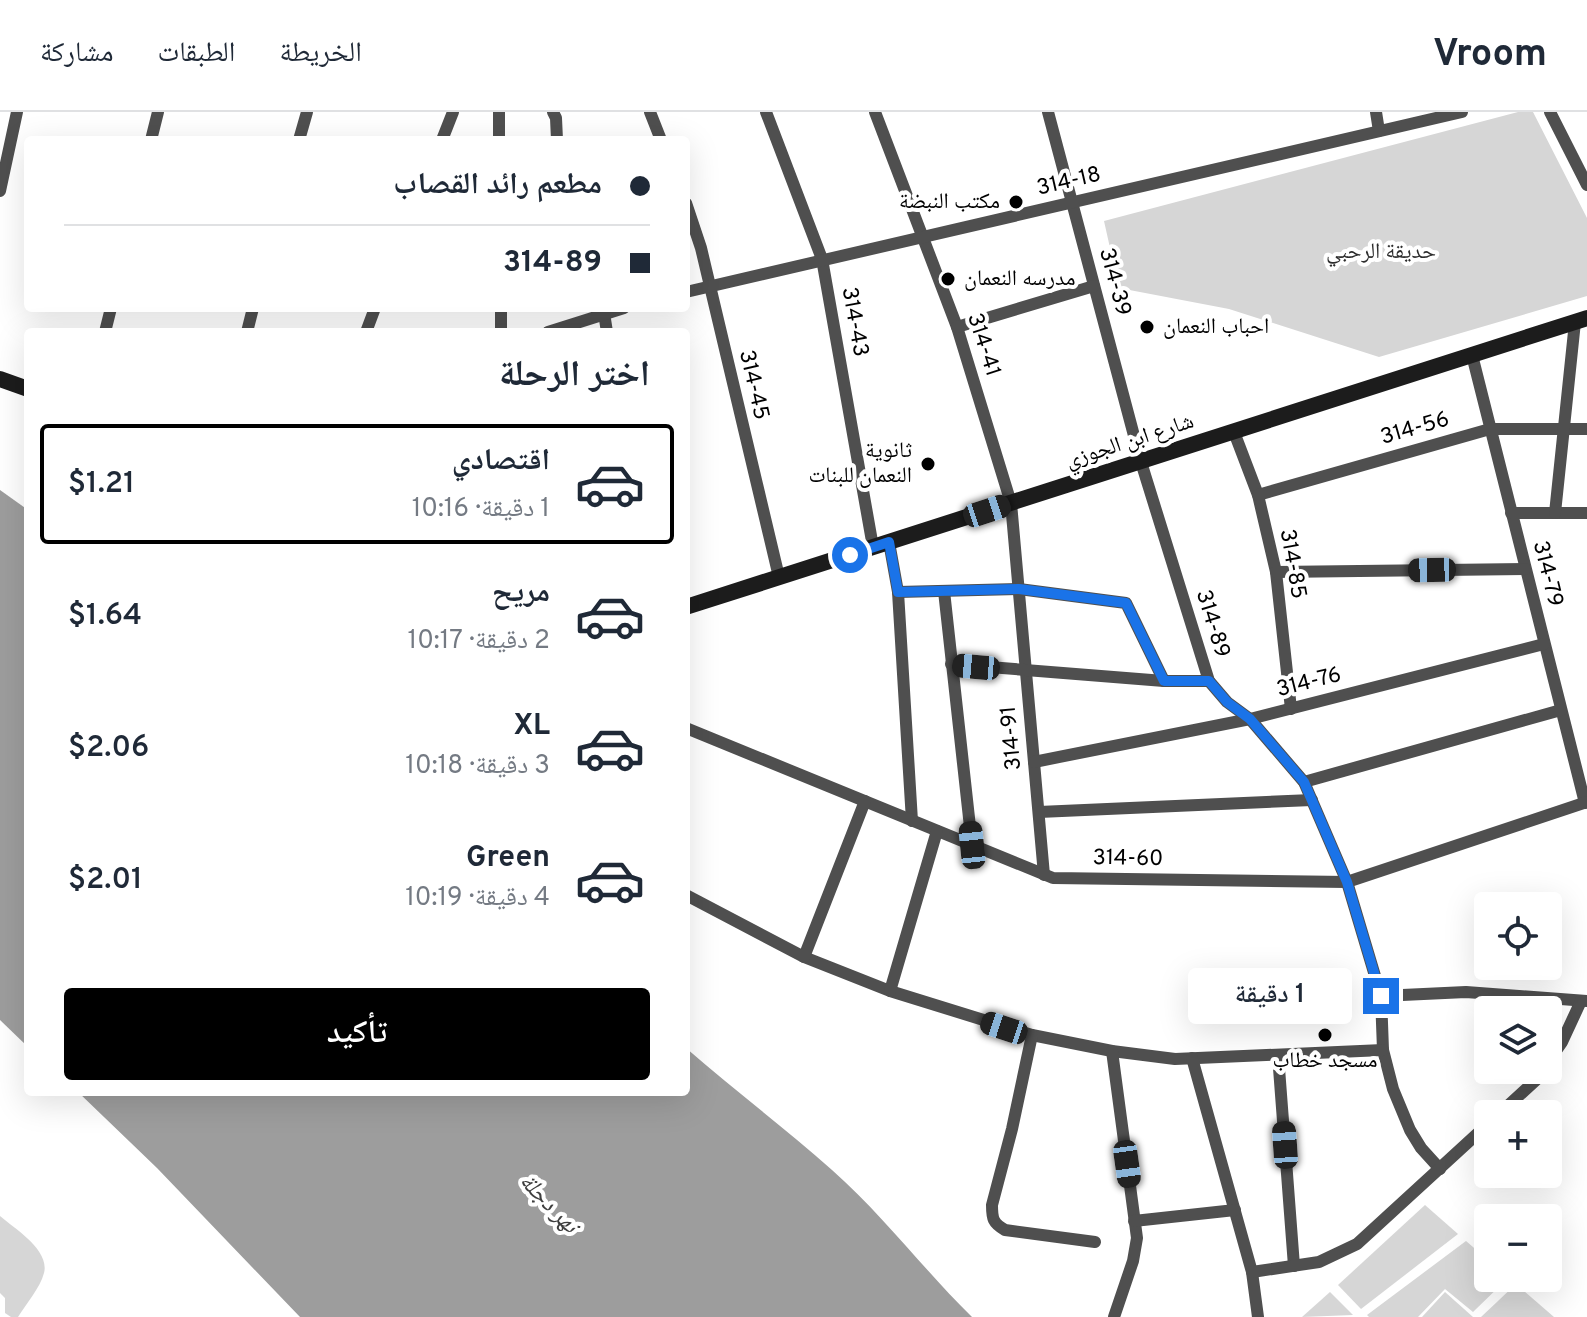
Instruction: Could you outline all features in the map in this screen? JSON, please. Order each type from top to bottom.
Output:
[{"type":"street","points":[[0,191],[17,112]]},
{"type":"street","points":[[152,136],[158,112]]},
{"type":"street","points":[[300,136],[307,112]]},
{"type":"street","points":[[444,136],[453,112]]},
{"type":"street","points":[[499,112],[499,136]]},
{"type":"street","points":[[553,112],[557,136]]},
{"type":"street","points":[[650,112],[659,136]]},
{"type":"street","name":"314-43","points":[[766,112],[822,259],[881,545],[898,592],[912,821]]},
{"type":"street","name":"314-41","points":[[875,112],[957,327],[1011,503]]},
{"type":"street","name":"314-39","points":[[1048,112],[1141,462]]},
{"type":"street","points":[[1376,112],[1379,131]]},
{"type":"street","name":"314-18","points":[[690,291],[1462,112]]},
{"type":"street","points":[[1550,112],[1587,185]]},
{"type":"street","name":"314-45","points":[[690,217],[710,285],[779,577]]},
{"type":"street","points":[[957,327],[1094,286]]},
{"type":"street","points":[[560,328],[608,312]]},
{"type":"street","points":[[604,313],[606,328]]},
{"type":"street","points":[[1555,513],[1563,428],[1581,320]]},
{"type":"street","name":"شارع ابن الجوزي","points":[[690,606],[1581,320]]},
{"type":"street","name":"314-79","points":[[1472,355],[1586,802]]},
{"type":"street","points":[[0,379],[24,388]]},
{"type":"street","name":"314-56","points":[[1258,495],[1490,429],[1587,429]]},
{"type":"street","name":"314-85","points":[[1234,432],[1258,495],[1276,572],[1291,709]]},
{"type":"street","name":"314-89","points":[[1141,462],[1209,681],[1227,702],[1250,719],[1304,782],[1347,882],[1381,996],[1383,1050],[1393,1089],[1410,1130],[1440,1169]]},
{"type":"street","name":"314-91","points":[[1011,503],[1044,875]]},
{"type":"street","points":[[1511,513],[1587,513]]},
{"type":"street","points":[[1276,572],[1525,569]]},
{"type":"street","points":[[898,592],[1019,589],[1126,603],[1164,681]]},
{"type":"street","points":[[944,591],[972,845]]},
{"type":"street","name":"314-76","points":[[1034,762],[1250,719],[1544,644]]},
{"type":"street","points":[[951,664],[1164,681],[1209,681]]},
{"type":"street","points":[[1304,782],[1561,710]]},
{"type":"street","name":"314-60","points":[[690,730],[1053,878],[1347,882],[1586,802]]},
{"type":"street","points":[[1039,812],[1312,800]]},
{"type":"street","points":[[804,957],[865,801]]},
{"type":"street","points":[[890,991],[937,831]]},
{"type":"street","points":[[690,897],[804,957],[890,991],[1032,1035],[1112,1051],[1175,1059],[1383,1050]]},
{"type":"street","points":[[1381,996],[1466,992],[1584,1001],[1562,1042]]},
{"type":"street","points":[[1032,1035],[992,1205],[992,1218],[996,1225],[1005,1230],[1095,1242]]},
{"type":"street","points":[[1112,1051],[1136,1248],[1114,1317]]},
{"type":"street","points":[[1278,1055],[1294,1266]]},
{"type":"street","points":[[1192,1058],[1252,1272],[1258,1317]]},
{"type":"street","points":[[1514,1100],[1532,1084]]},
{"type":"street","points":[[1252,1272],[1319,1262],[1357,1244],[1474,1137]]},
{"type":"street","points":[[1134,1221],[1235,1210]]},
{"type":"green space","name":"حديقة الرحبي","points":[[1518,112],[1533,112],[1587,218],[1587,296],[1379,357],[1229,309],[1119,288],[1104,221]]},
{"type":"green space","points":[[1425,1205],[1458,1234],[1361,1309],[1338,1285]]},
{"type":"green space","points":[[0,1216],[37,1248],[44,1264],[39,1284],[18,1317],[5,1313],[5,1298],[0,1293]]},
{"type":"green space","points":[[1466,1241],[1474,1248],[1474,1292],[1494,1292],[1473,1312],[1445,1289],[1418,1317],[1367,1315]]},
{"type":"green space","points":[[1330,1292],[1353,1315],[1302,1317]]},
{"type":"green space","points":[[1445,1292],[1473,1317],[1422,1317]]},
{"type":"green space","points":[[1508,1292],[1525,1292],[1554,1317],[1481,1317]]},
{"type":"water","points":[[0,490],[24,507],[24,1043],[0,1020]]},
{"type":"water","name":"نهر دجلة","points":[[690,1051],[851,1187],[972,1317],[300,1317],[157,1168],[82,1096],[690,1096]]},
{"type":"place","name":"مكتب النبضة","points":[[1016,202]]},
{"type":"place","name":"مدرسه النعمان","points":[[948,279]]},
{"type":"place","name":"احباب النعمان","points":[[1147,327]]},
{"type":"place","name":"ثانوية النعمان للبنات","points":[[928,464]]},
{"type":"place","name":"مسجد خطاب","points":[[1325,1035]]},
{"type":"route","points":[[850,555],[889,542],[898,592],[1019,589],[1126,603],[1164,681],[1209,681],[1227,702],[1250,719],[1304,782],[1347,882],[1381,996]]}]
